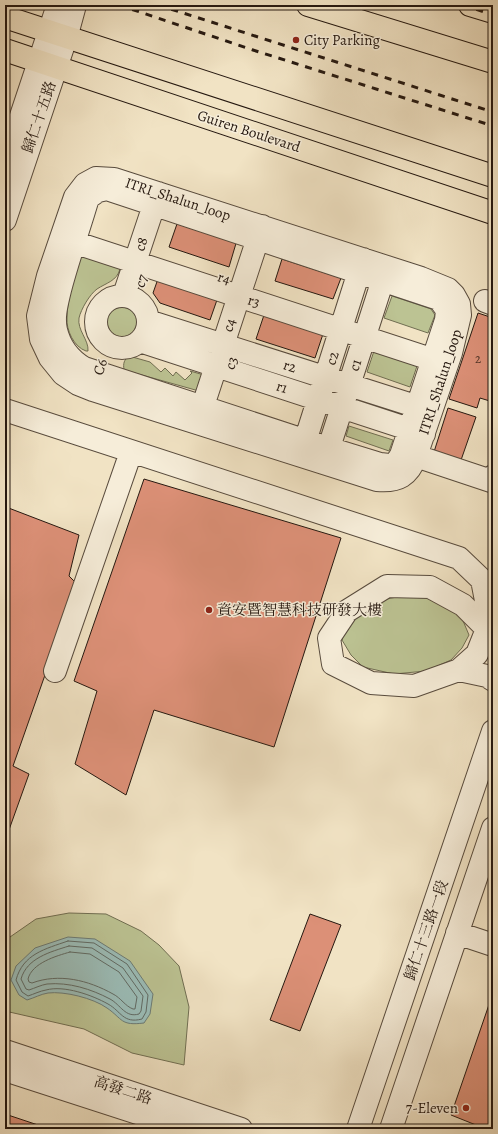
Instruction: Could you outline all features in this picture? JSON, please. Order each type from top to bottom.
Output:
[{"type":"main road","points":[[308,5],[493,62]]},
{"type":"main road","points":[[470,5],[493,12]]},
{"type":"main road","points":[[5,17],[493,176]]},
{"type":"main road","name":"Guiren Boulevard","points":[[5,50],[493,213]]},
{"type":"street","points":[[58,5],[58,34]]},
{"type":"street","points":[[58,34],[75,5]]},
{"type":"street","name":"歸仁十五路","points":[[5,220],[58,34]]},
{"type":"street","name":"歸仁十五路","points":[[5,164],[48,65]]},
{"type":"street","name":"ITRI_Shalun_loop","points":[[96,178],[114,178],[162,200],[361,266],[385,273],[439,284],[448,289],[454,295],[459,304],[460,315],[442,356],[424,409],[417,431],[416,456],[407,473],[392,480],[377,480],[326,456],[101,383],[78,384],[64,374],[50,358],[41,339],[38,316],[48,276],[69,234],[75,197],[85,184],[96,178]]},
{"type":"street","name":"c8","points":[[142,258],[162,200]]},
{"type":"street","points":[[69,234],[142,258]]},
{"type":"street","name":"c3","points":[[229,346],[266,235]]},
{"type":"street","name":"r3","points":[[142,258],[442,356]]},
{"type":"street","name":"c7","points":[[129,297],[142,258]]},
{"type":"street","name":"c2","points":[[303,449],[361,266]]},
{"type":"street","name":"c1","points":[[326,456],[385,273]]},
{"type":"street","points":[[117,296],[129,297],[144,308],[148,321],[148,328],[145,335],[134,346],[113,346],[104,341],[98,334],[96,327],[98,311],[102,304],[117,296]]},
{"type":"street","name":"r2","points":[[148,321],[424,409]]},
{"type":"street","name":"r1","points":[[140,341],[417,431]]},
{"type":"street","points":[[101,383],[113,346]]},
{"type":"street","name":"c4","points":[[206,417],[229,346]]},
{"type":"street","points":[[5,410],[459,558],[482,580],[490,630],[478,654],[459,670],[414,686],[371,683],[333,664],[329,638],[346,611],[387,586],[430,587],[463,604],[490,630]]},
{"type":"street","name":"ITRI_Shalun_loop","points":[[326,456],[389,465],[396,463],[417,431]]},
{"type":"street","points":[[55,671],[130,452]]},
{"type":"street","points":[[416,456],[491,481],[493,476]]},
{"type":"street","points":[[459,670],[487,676],[493,680]]},
{"type":"street","name":"歸仁十三路一段","points":[[358,1129],[493,732]]},
{"type":"street","name":"歸仁十三路一段","points":[[390,1129],[493,828]]},
{"type":"street","points":[[457,933],[493,945]]},
{"type":"street","name":"高發二路","points":[[5,1051],[241,1129]]},
{"type":"street","name":"高發二路","points":[[5,1070],[187,1129]]},
{"type":"green space","points":[[82,255],[119,267],[120,269],[119,273],[114,279],[97,289],[92,294],[80,314],[80,327],[87,343],[88,351],[82,349],[74,342],[69,333],[67,323],[67,310],[70,295],[80,257]]},
{"type":"green space","points":[[392,296],[431,309],[435,315],[428,333],[384,318]]},
{"type":"green space","points":[[122,307],[132,312],[137,322],[132,332],[122,337],[112,332],[107,322],[112,312]]},
{"type":"green space","points":[[374,351],[417,366],[410,387],[367,372]]},
{"type":"green space","points":[[129,356],[150,362],[161,372],[165,368],[173,376],[176,372],[185,380],[192,373],[190,371],[204,375],[199,391],[124,370],[124,362]]},
{"type":"green space","points":[[349,426],[393,440],[389,451],[346,436]]},
{"type":"green space","points":[[413,594],[441,602],[461,616],[469,635],[462,648],[451,660],[426,671],[394,674],[363,667],[351,655],[342,640],[346,625],[381,600]]},
{"type":"green space","points":[[69,913],[106,914],[141,931],[159,945],[179,966],[189,1007],[184,1065],[132,1053],[84,1029],[5,1011],[5,942],[36,919]]},
{"type":"water","points":[[68,937],[95,939],[130,961],[153,994],[150,1014],[144,1023],[136,1024],[122,1021],[101,1004],[78,996],[62,993],[48,993],[27,1000],[19,995],[11,980],[16,966],[35,948]]},
{"type":"building","points":[[178,221],[237,240],[229,267],[169,247]]},
{"type":"building","points":[[282,259],[341,278],[333,299],[275,281]]},
{"type":"building","points":[[159,276],[218,297],[210,320],[160,303],[153,293]]},
{"type":"building","points":[[265,312],[324,331],[315,358],[256,339]]},
{"type":"building","points":[[478,313],[493,318],[493,402],[480,398],[477,408],[449,399]]},
{"type":"building","points":[[448,408],[476,417],[460,463],[433,455]]},
{"type":"building","name":"資安暨智慧科技研發大樓","points":[[144,479],[341,538],[274,747],[154,710],[126,795],[75,764],[97,691],[74,681]]},
{"type":"building","points":[[6,507],[79,535],[69,576],[77,584],[13,766],[29,774],[5,841],[5,510]]},
{"type":"building","points":[[310,914],[341,925],[300,1031],[270,1020]]},
{"type":"building","points":[[493,993],[493,1129],[486,1129],[451,1115]]},
{"type":"building","points":[[5,1114],[50,1129],[5,1129]]},
{"type":"railway","points":[[119,5],[253,50],[493,126]]},
{"type":"railway","points":[[158,5],[493,112]]},
{"type":"railway","points":[[463,5],[493,15]]},
{"type":"place","name":"City Parking","points":[[296,40]]},
{"type":"place","name":"資安暨智慧科技研發大樓","points":[[209,610]]},
{"type":"place","name":"7-Eleven","points":[[466,1108]]}]
